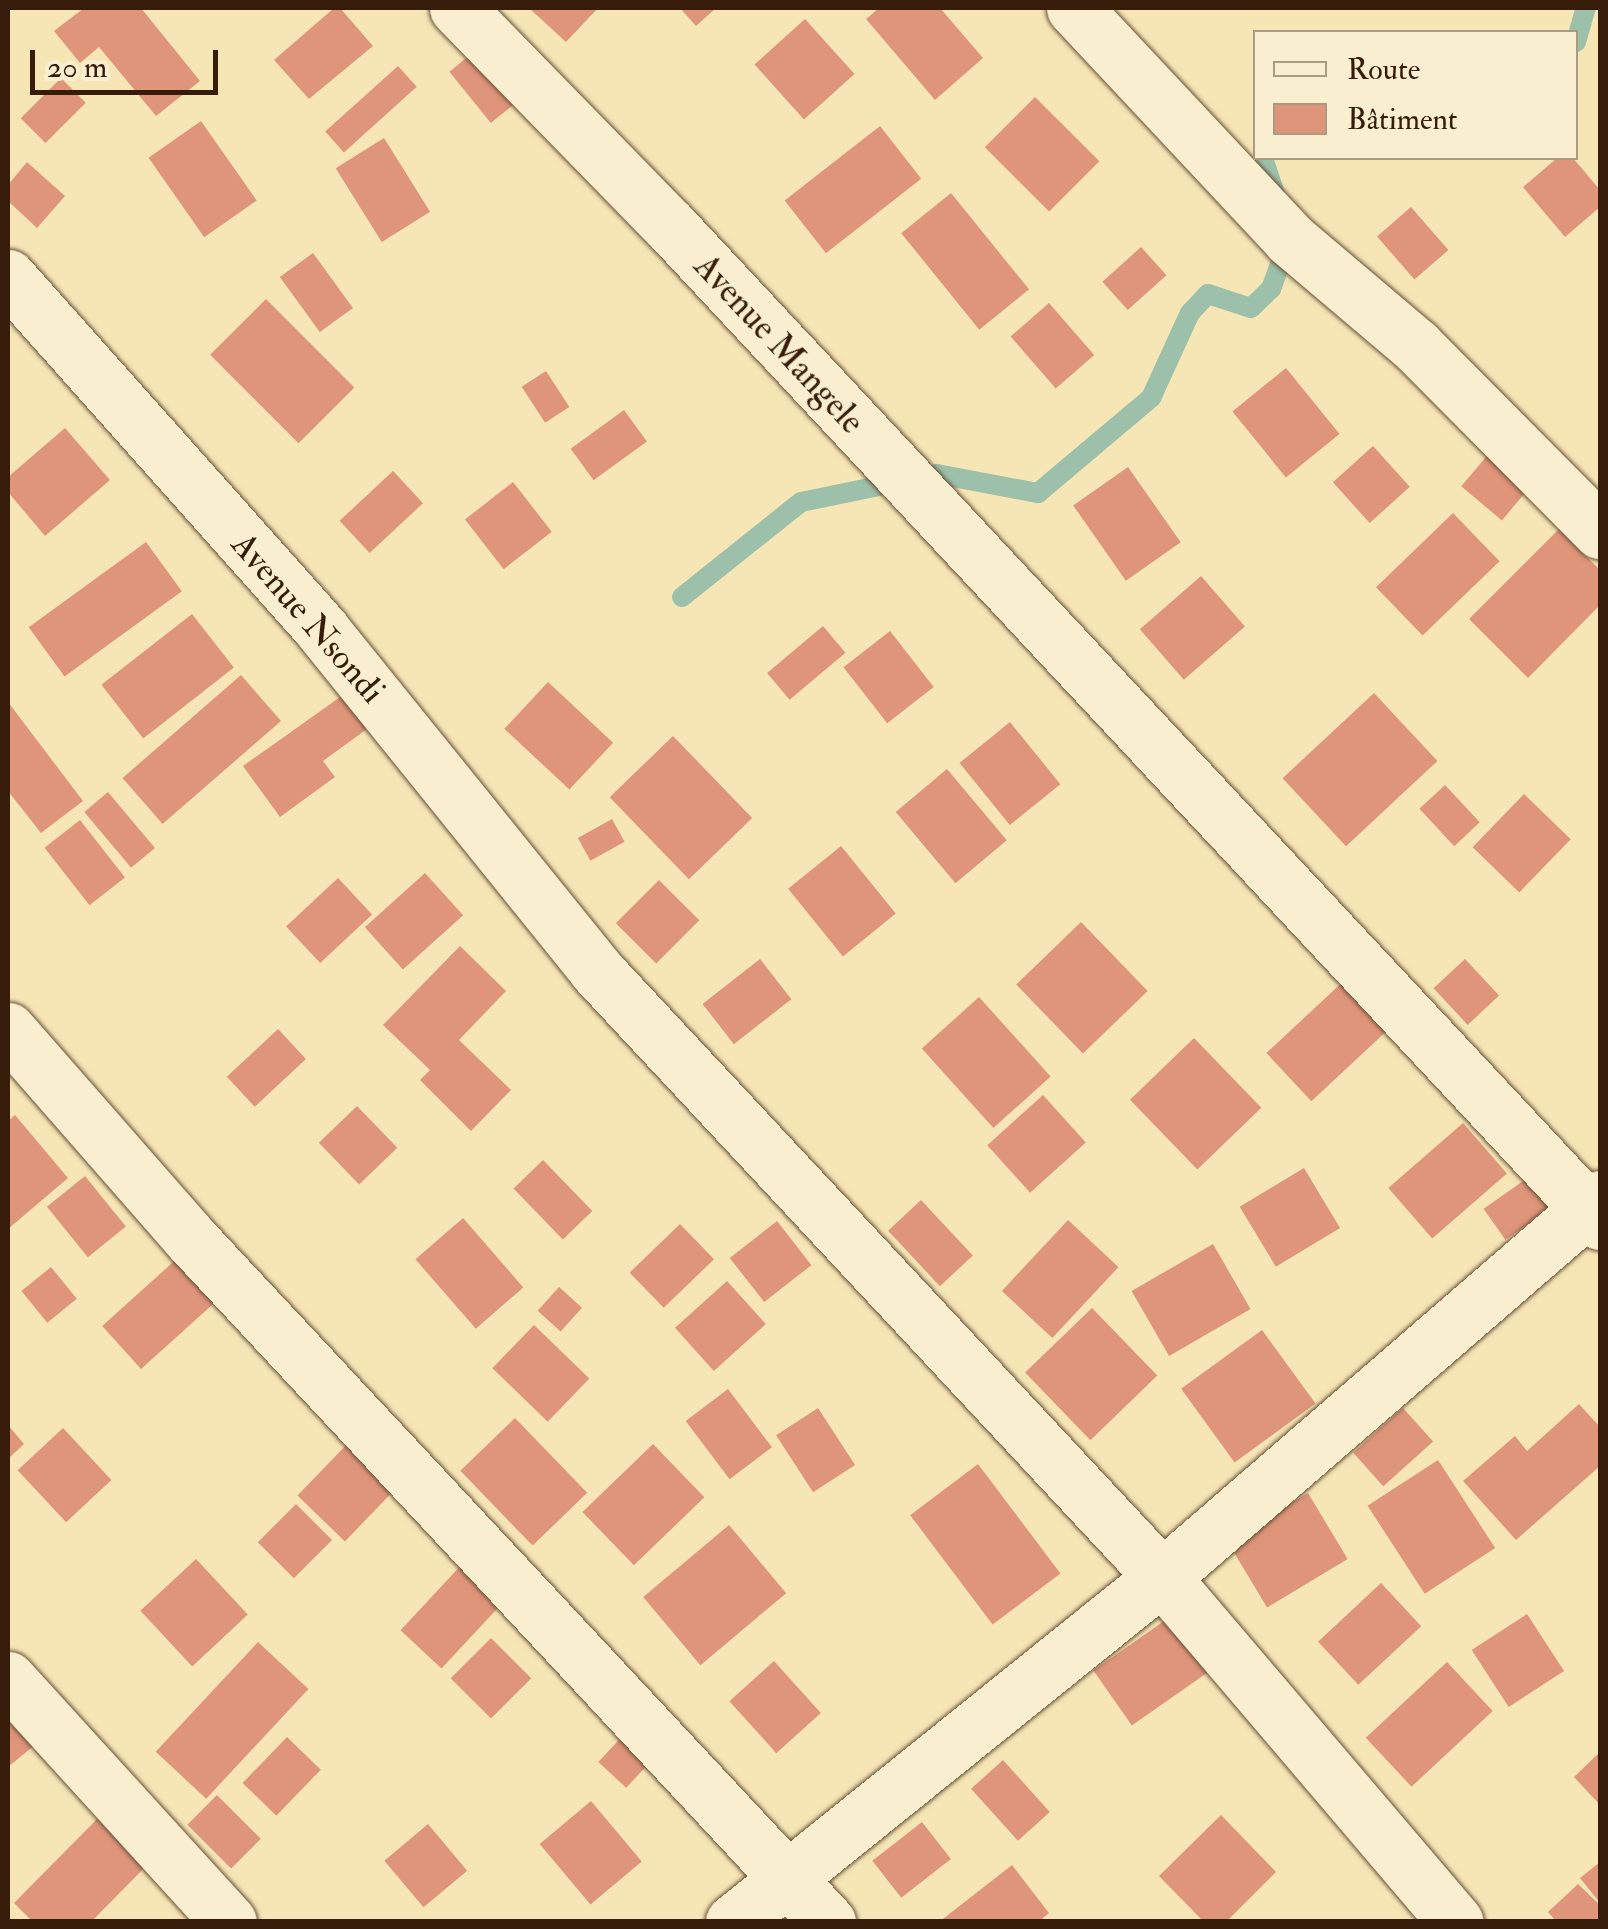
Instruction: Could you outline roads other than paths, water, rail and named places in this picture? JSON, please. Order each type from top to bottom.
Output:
[{"type":"street","name":"Avenue Mangele","points":[[457,8],[683,240],[1096,686],[1597,1210]]},
{"type":"street","points":[[1074,8],[1290,238],[1416,346],[1600,531]]},
{"type":"street","name":"Avenue Nsondi","points":[[8,277],[322,630],[596,970],[1162,1576],[1456,1922]]},
{"type":"street","points":[[8,1030],[189,1237],[828,1922]]},
{"type":"street","points":[[733,1922],[1162,1576],[1597,1210]]},
{"type":"street","points":[[8,1680],[230,1922]]},
{"type":"waterway","points":[[1578,35],[1586,8]]},
{"type":"waterway","points":[[1264,160],[1277,200]]},
{"type":"waterway","points":[[682,597],[801,502],[937,474],[1038,493],[1151,398],[1190,313],[1208,294],[1251,308],[1271,289],[1288,242]]}]
